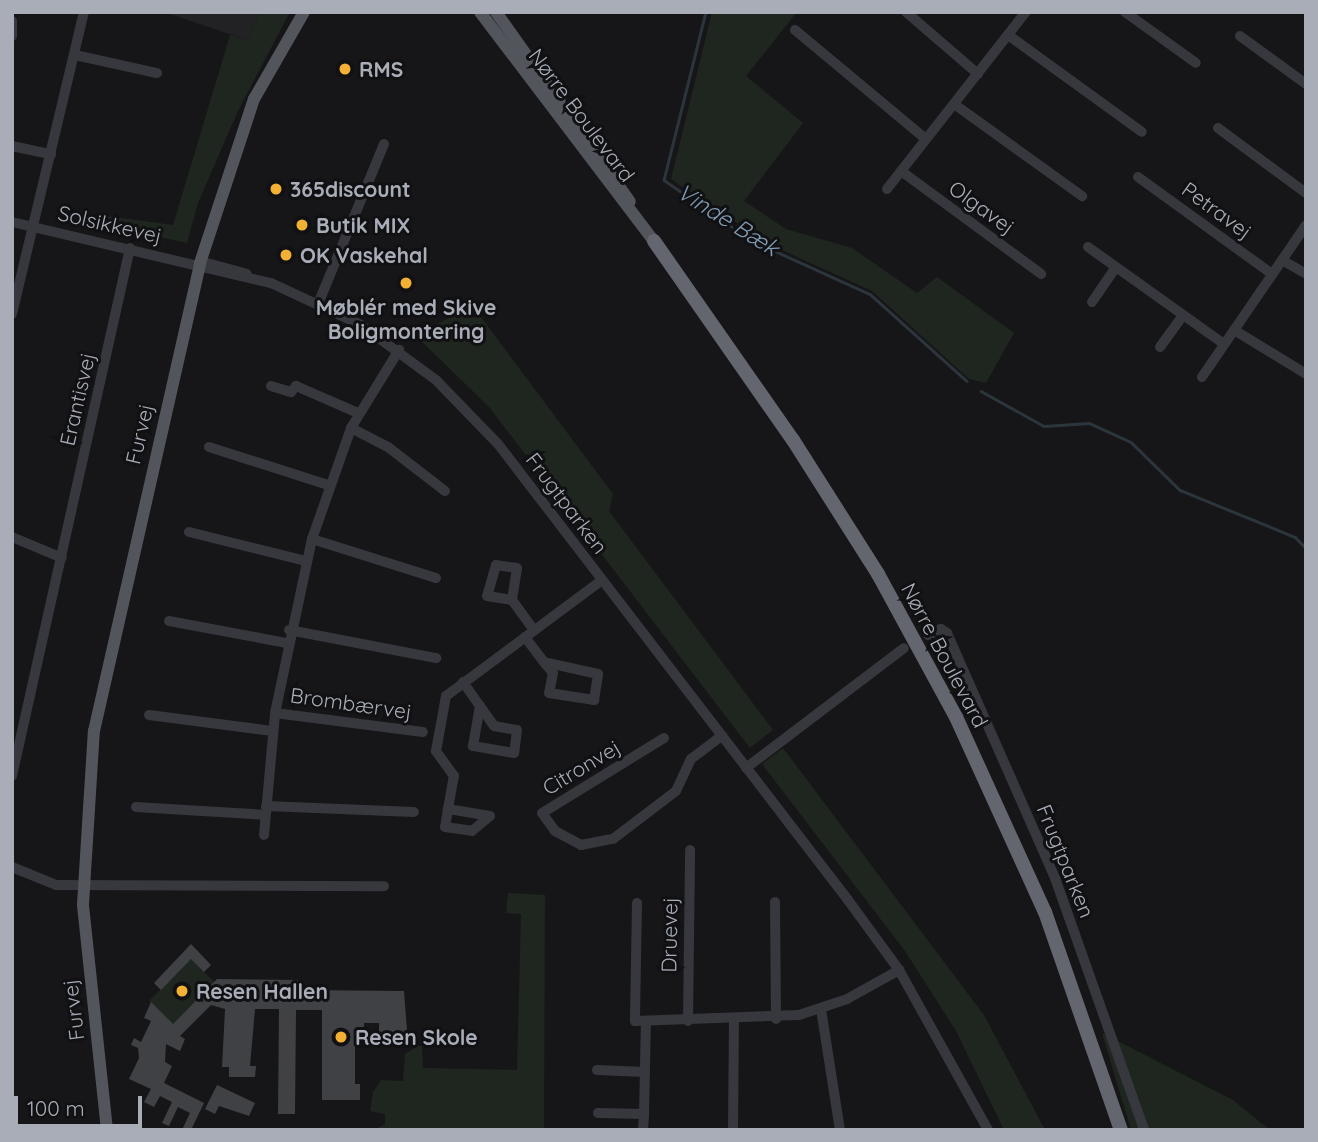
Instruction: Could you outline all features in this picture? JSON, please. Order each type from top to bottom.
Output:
[{"type":"highway","name":"Nørre Boulevard","points":[[654,241],[793,440],[878,574],[956,717],[1045,912],[1121,1130]]},
{"type":"main road","name":"Furvej","points":[[107,1130],[82,885],[94,730],[200,263],[254,99],[304,12]]},
{"type":"main road","name":"Nørre Boulevard","points":[[480,12],[654,241]]},
{"type":"main road","name":"Nørre Boulevard","points":[[498,12],[654,241]]},
{"type":"street","points":[[12,314],[84,12]]},
{"type":"street","points":[[905,12],[978,74]]},
{"type":"street","points":[[887,189],[1026,12]]},
{"type":"street","points":[[1125,12],[1196,63]]},
{"type":"street","points":[[12,21],[12,36]]},
{"type":"street","points":[[795,30],[926,139]]},
{"type":"street","points":[[1008,35],[1142,132]]},
{"type":"street","points":[[1240,36],[1306,84]]},
{"type":"street","points":[[75,55],[157,73]]},
{"type":"street","points":[[954,104],[1082,196]]},
{"type":"street","points":[[1218,128],[1306,193]]},
{"type":"street","points":[[318,304],[384,144]]},
{"type":"street","points":[[12,146],[51,154]]},
{"type":"street","name":"Olgavej","points":[[901,171],[1041,274]]},
{"type":"street","name":"Petravej","points":[[1138,177],[1272,274]]},
{"type":"street","name":"Solsikkevej","points":[[12,222],[200,263]]},
{"type":"street","points":[[1202,377],[1306,225]]},
{"type":"street","points":[[1088,247],[1224,344]]},
{"type":"street","name":"Erantisvej","points":[[12,776],[130,248]]},
{"type":"street","points":[[1282,260],[1306,274]]},
{"type":"street","name":"Frugtparken","points":[[200,263],[251,277],[318,304],[398,350],[445,388],[498,444],[898,970],[988,1130]]},
{"type":"street","points":[[1092,302],[1116,267]]},
{"type":"street","points":[[1160,347],[1183,315]]},
{"type":"street","points":[[1234,330],[1306,374]]},
{"type":"street","name":"Brombærvej","points":[[264,835],[272,731],[289,629],[312,539],[328,485],[351,428],[398,350]]},
{"type":"street","points":[[271,386],[291,392],[296,386],[358,413]]},
{"type":"street","points":[[351,428],[388,447],[445,491]]},
{"type":"street","points":[[209,447],[328,485]]},
{"type":"street","points":[[189,532],[306,561]]},
{"type":"street","points":[[12,537],[62,558]]},
{"type":"street","points":[[312,539],[436,578]]},
{"type":"street","points":[[448,809],[454,776],[436,751],[442,703],[463,682],[602,580]]},
{"type":"street","points":[[512,600],[544,662],[553,673],[549,693],[594,700],[598,674],[544,662]]},
{"type":"street","points":[[169,621],[287,643]]},
{"type":"street","points":[[289,629],[436,658]]},
{"type":"street","name":"Frugtparken","points":[[928,635],[941,629],[947,634],[1049,866],[1144,1130]]},
{"type":"street","points":[[746,768],[904,648]]},
{"type":"street","points":[[463,682],[480,706],[494,726],[517,730],[514,753],[474,747],[480,706]]},
{"type":"street","name":"Brombærvej","points":[[275,713],[423,733]]},
{"type":"street","name":"Brombærvej","points":[[149,715],[272,731]]},
{"type":"street","name":"Citronvej","points":[[664,738],[542,813],[555,831],[580,845],[613,839],[676,791],[691,759],[722,736]]},
{"type":"street","points":[[136,807],[414,812]]},
{"type":"street","name":"Druevej","points":[[688,1021],[690,850]]},
{"type":"street","points":[[12,867],[41,881],[82,885],[384,886]]},
{"type":"street","points":[[775,902],[776,1019]]},
{"type":"street","name":"Druevej","points":[[637,903],[635,1021],[646,1021],[643,1130]]},
{"type":"street","points":[[646,1021],[776,1019],[821,1009],[898,970]]},
{"type":"street","points":[[821,1009],[840,1130]]},
{"type":"street","points":[[733,1130],[734,1021]]},
{"type":"street","points":[[597,1070],[645,1072]]},
{"type":"street","points":[[598,1113],[644,1114]]},
{"type":"shaded area","points":[[164,12],[260,12],[247,40]]},
{"type":"shaded area","points":[[260,12],[290,12],[237,113],[198,203],[187,243],[98,223],[99,215],[173,225],[230,35],[247,40]]},
{"type":"shaded area","points":[[712,12],[797,12],[746,76],[803,123],[744,201],[786,229],[852,248],[917,293],[937,277],[1014,333],[986,383],[969,379],[872,291],[753,237],[671,179]]},
{"type":"shaded area","points":[[472,305],[613,494],[609,511],[773,730],[750,748],[489,407],[416,336]]},
{"type":"shaded area","points":[[783,748],[984,1015],[1045,1130],[1004,1130],[956,1031],[905,951],[762,764]]},
{"type":"shaded area","points":[[508,893],[545,895],[544,1130],[374,1130],[385,1124],[385,1114],[370,1111],[373,1092],[381,1080],[403,1081],[405,1054],[418,1046],[422,1046],[423,1068],[517,1070],[521,914],[506,913]]},
{"type":"shaded area","name":"Resen Hallen","points":[[191,959],[214,982],[173,1024],[149,1001]]},
{"type":"shaded area","points":[[1102,1033],[1233,1100],[1270,1130],[1131,1130]]},
{"type":"building","points":[[191,944],[211,965],[204,972],[191,959],[161,990],[154,983]]},
{"type":"building","name":"Resen Skole","points":[[217,979],[298,980],[298,990],[404,991],[408,1044],[379,1044],[379,1023],[364,1023],[364,1035],[355,1040],[355,1084],[360,1084],[360,1100],[322,1100],[322,1010],[296,1010],[295,1114],[278,1114],[279,1009],[255,1009],[250,1066],[256,1066],[255,1077],[229,1077],[229,1067],[222,1067],[225,1009],[211,1005],[180,1036],[185,1039],[180,1051],[166,1044],[165,1062],[172,1066],[164,1083],[204,1103],[191,1130],[182,1130],[190,1113],[178,1107],[169,1126],[162,1123],[172,1102],[160,1096],[154,1107],[144,1102],[151,1089],[129,1079],[139,1058],[138,1048],[131,1045],[134,1038],[141,1042],[151,1021],[144,1018],[151,1002],[173,1024]]},
{"type":"building","points":[[217,1085],[255,1103],[249,1116],[219,1106],[215,1114],[205,1109]]},
{"type":"waterway","name":"Vinde Bæk","points":[[706,12],[664,180],[753,241],[870,294],[967,381]]},
{"type":"waterway","name":"Vinde Bæk","points":[[981,391],[1044,426],[1089,423],[1131,442],[1180,490],[1295,537],[1306,548]]},
{"type":"place","name":"RMS","points":[[345,69]]},
{"type":"place","name":"365discount","points":[[276,189]]},
{"type":"place","name":"Butik MIX","points":[[302,225]]},
{"type":"place","name":"OK Vaskehal","points":[[286,255]]},
{"type":"place","name":"Møblér med Skive Boligmontering","points":[[406,283]]},
{"type":"place","name":"Resen Hallen","points":[[182,991]]},
{"type":"place","name":"Resen Skole","points":[[341,1037]]}]
